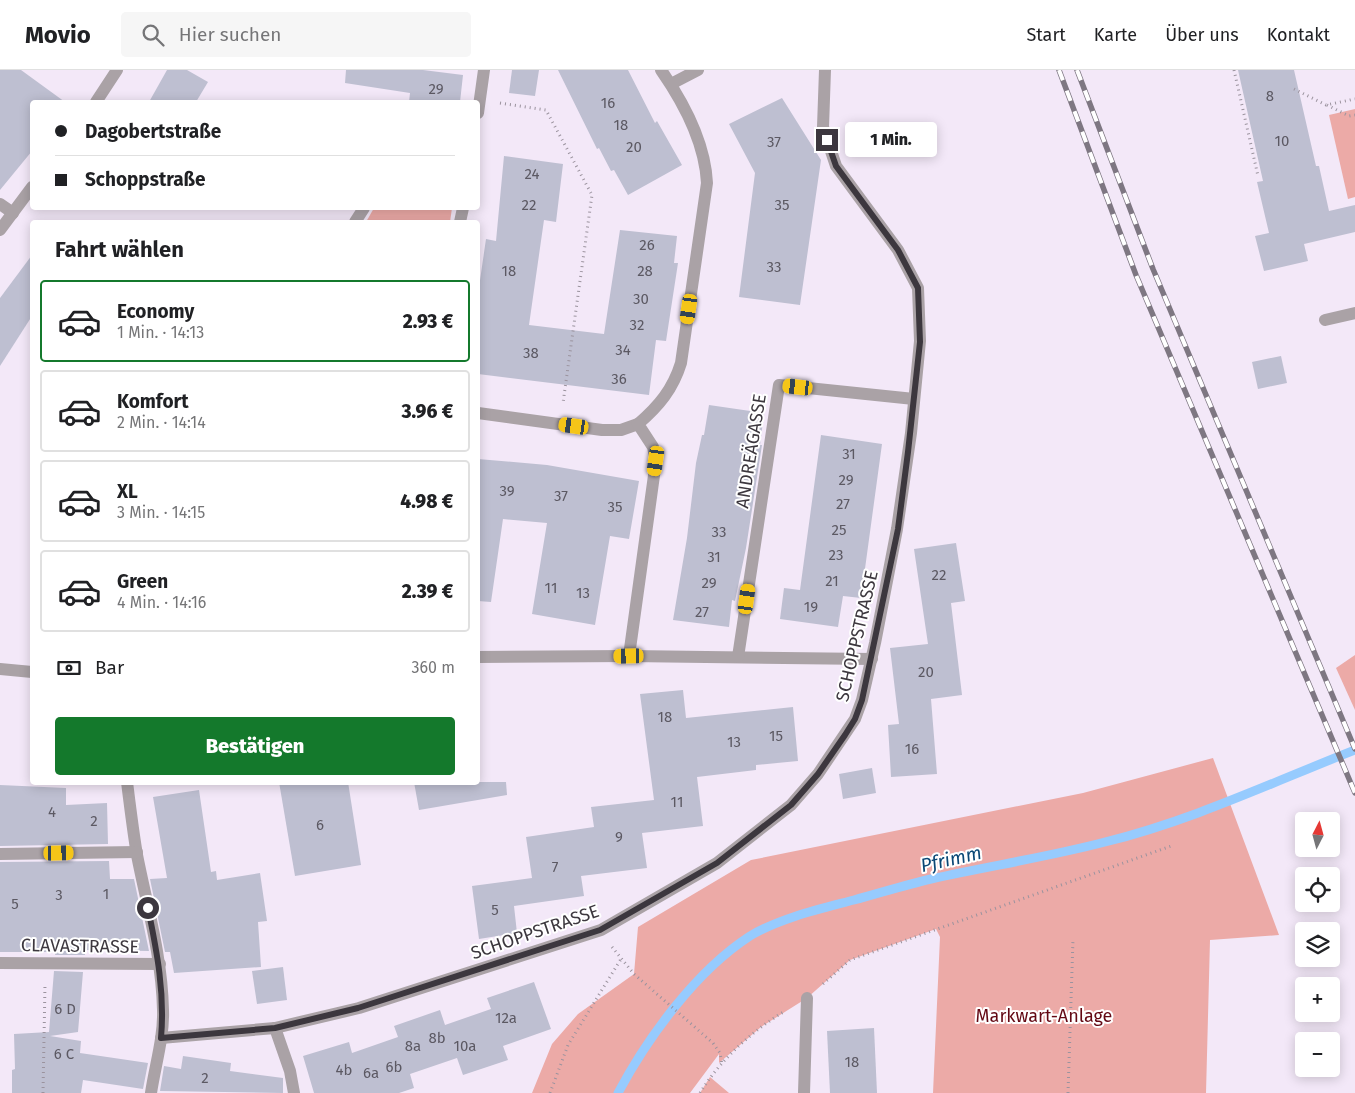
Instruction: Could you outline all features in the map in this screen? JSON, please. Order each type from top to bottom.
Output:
[{"type":"street","points":[[97,100],[116,70]]},
{"type":"street","points":[[480,100],[484,70]]},
{"type":"street","points":[[480,413],[602,430],[621,430],[638,424],[665,398],[675,382],[681,363],[707,184],[706,165],[700,146],[671,84],[661,70]]},
{"type":"street","points":[[671,84],[698,70]]},
{"type":"street","name":"SCHOPPSTRASSE","points":[[161,1038],[275,1028],[358,1008],[600,930],[702,872],[756,834],[791,805],[818,774],[855,719],[872,659],[898,529],[920,342],[918,288],[898,250],[836,166],[823,127],[825,70]]},
{"type":"street","points":[[0,230],[30,190]]},
{"type":"street","points":[[0,204],[13,213]]},
{"type":"street","points":[[1325,320],[1355,313]]},
{"type":"street","name":"ANDREÄGASSE","points":[[738,657],[779,385],[914,399]]},
{"type":"street","points":[[629,656],[656,461],[654,447],[638,424]]},
{"type":"street","points":[[480,657],[629,656],[872,659]]},
{"type":"street","points":[[0,668],[30,672]]},
{"type":"street","points":[[127,785],[137,852],[160,964],[164,1012],[151,1093]]},
{"type":"street","points":[[0,854],[137,852]]},
{"type":"street","name":"CLAVASTRASSE","points":[[0,963],[160,964]]},
{"type":"street","points":[[804,1093],[807,998]]},
{"type":"street","points":[[275,1028],[290,1071],[294,1093]]},
{"type":"path","points":[[1234,70],[1258,176]]},
{"type":"path","points":[[1294,89],[1349,116],[1355,115]]},
{"type":"path","points":[[1326,105],[1355,98]]},
{"type":"path","points":[[480,100],[546,110],[592,195],[560,424]]},
{"type":"path","points":[[700,1093],[710,1077],[722,1064],[761,1027],[807,998],[850,960],[1174,845]]},
{"type":"path","points":[[1068,1093],[1072,939]]},
{"type":"path","points":[[550,1093],[568,1045],[613,969],[621,959],[634,974],[713,1043],[720,1053],[722,1064]]},
{"type":"path","points":[[43,1093],[45,964]]},
{"type":"green space","points":[[1355,109],[1355,197],[1348,199],[1329,115]]},
{"type":"green space","points":[[373,210],[452,210],[450,220],[367,220]]},
{"type":"green space","points":[[1355,655],[1355,710],[1336,668]]},
{"type":"green space","name":"Markwart-Anlage","points":[[1213,758],[1279,935],[1210,940],[1206,1093],[933,1093],[940,937],[936,929],[850,960],[807,998],[761,1027],[719,1063],[719,1054],[690,1093],[532,1093],[552,1044],[578,1014],[634,974],[638,927],[751,860],[1083,793]]},
{"type":"green space","points":[[710,1077],[729,1093],[700,1093]]},
{"type":"building","points":[[0,70],[21,70],[62,100],[30,100],[30,153],[0,190]]},
{"type":"building","points":[[167,70],[187,70],[208,82],[197,100],[150,100]]},
{"type":"building","points":[[346,70],[423,70],[463,75],[460,100],[409,100],[410,93],[345,83]]},
{"type":"building","points":[[512,70],[539,70],[535,96],[509,93]]},
{"type":"building","points":[[558,70],[628,70],[655,123],[657,121],[682,165],[628,195],[614,170],[611,171],[599,148],[597,149]]},
{"type":"building","points":[[1238,70],[1294,70],[1316,166],[1319,166],[1329,211],[1355,205],[1355,232],[1304,244],[1308,261],[1264,271],[1255,236],[1269,233],[1257,182],[1263,181]]},
{"type":"building","points":[[782,98],[821,160],[800,305],[739,297],[755,173],[729,124]]},
{"type":"building","points":[[504,156],[563,164],[556,222],[544,220],[529,325],[604,334],[620,230],[677,236],[674,263],[678,263],[666,341],[656,340],[649,395],[480,374],[480,280],[486,239],[496,241]]},
{"type":"building","points":[[30,258],[30,319],[0,366],[0,298]]},
{"type":"building","points":[[1281,356],[1287,383],[1258,389],[1252,362]]},
{"type":"building","points":[[709,405],[764,413],[760,445],[762,445],[746,548],[735,601],[732,600],[729,627],[673,620],[687,538],[696,463],[702,435],[704,435]]},
{"type":"building","points":[[821,435],[882,444],[861,598],[843,596],[838,627],[780,619],[784,588],[800,590]]},
{"type":"building","points":[[480,459],[547,465],[639,481],[629,539],[610,536],[595,625],[532,614],[547,523],[503,519],[491,602],[480,601]]},
{"type":"building","points":[[956,543],[965,601],[951,603],[962,695],[931,699],[937,774],[891,777],[888,725],[899,724],[890,648],[928,644],[914,549]]},
{"type":"building","points":[[683,690],[686,718],[793,707],[798,761],[756,765],[756,770],[697,777],[703,826],[642,833],[647,868],[581,876],[584,896],[514,906],[517,933],[479,939],[472,886],[532,878],[526,837],[594,827],[591,807],[654,800],[640,694]]},
{"type":"building","points":[[872,768],[876,793],[843,799],[839,774]]},
{"type":"building","points":[[480,782],[506,782],[507,795],[419,810],[415,785],[480,785]]},
{"type":"building","points":[[0,785],[66,788],[66,805],[107,803],[108,844],[0,846]]},
{"type":"building","points":[[280,785],[348,785],[361,865],[295,876]]},
{"type":"building","points":[[199,790],[211,872],[216,871],[217,880],[260,873],[267,921],[258,922],[261,967],[174,973],[170,952],[165,952],[150,879],[167,878],[153,797]]},
{"type":"building","points":[[109,861],[110,879],[134,879],[149,951],[85,950],[85,955],[55,955],[56,952],[0,952],[0,862]]},
{"type":"building","points":[[283,967],[287,1000],[257,1004],[252,971]]},
{"type":"building","points":[[54,971],[83,972],[78,1032],[50,1036],[81,1041],[80,1053],[148,1063],[143,1089],[83,1080],[81,1093],[12,1093],[12,1070],[15,1069],[14,1034],[49,1032]]},
{"type":"building","points":[[534,982],[551,1029],[503,1046],[508,1060],[463,1075],[457,1058],[410,1074],[414,1088],[399,1093],[314,1093],[303,1056],[349,1042],[352,1053],[398,1037],[394,1026],[440,1010],[445,1025],[491,1009],[487,998]]},
{"type":"building","points":[[874,1028],[877,1093],[830,1093],[827,1031]]},
{"type":"building","points":[[183,1056],[231,1063],[230,1071],[283,1078],[283,1093],[160,1091],[164,1066],[181,1069]]},
{"type":"waterway","name":"Pfrimm","points":[[618,1093],[659,1028],[692,986],[730,950],[750,936],[774,924],[921,881],[1062,852],[1137,833],[1232,800],[1355,750]]},
{"type":"railway","points":[[1059,70],[1136,275],[1355,793]]},
{"type":"railway","points":[[1077,70],[1153,269],[1355,749]]},
{"type":"route","points":[[148,908],[160,964],[164,1012],[161,1038],[275,1028],[358,1008],[600,930],[717,863],[791,805],[818,774],[845,735],[855,719],[862,700],[876,643],[898,529],[911,433],[920,342],[918,288],[898,250],[857,197],[836,166],[827,140]]}]
